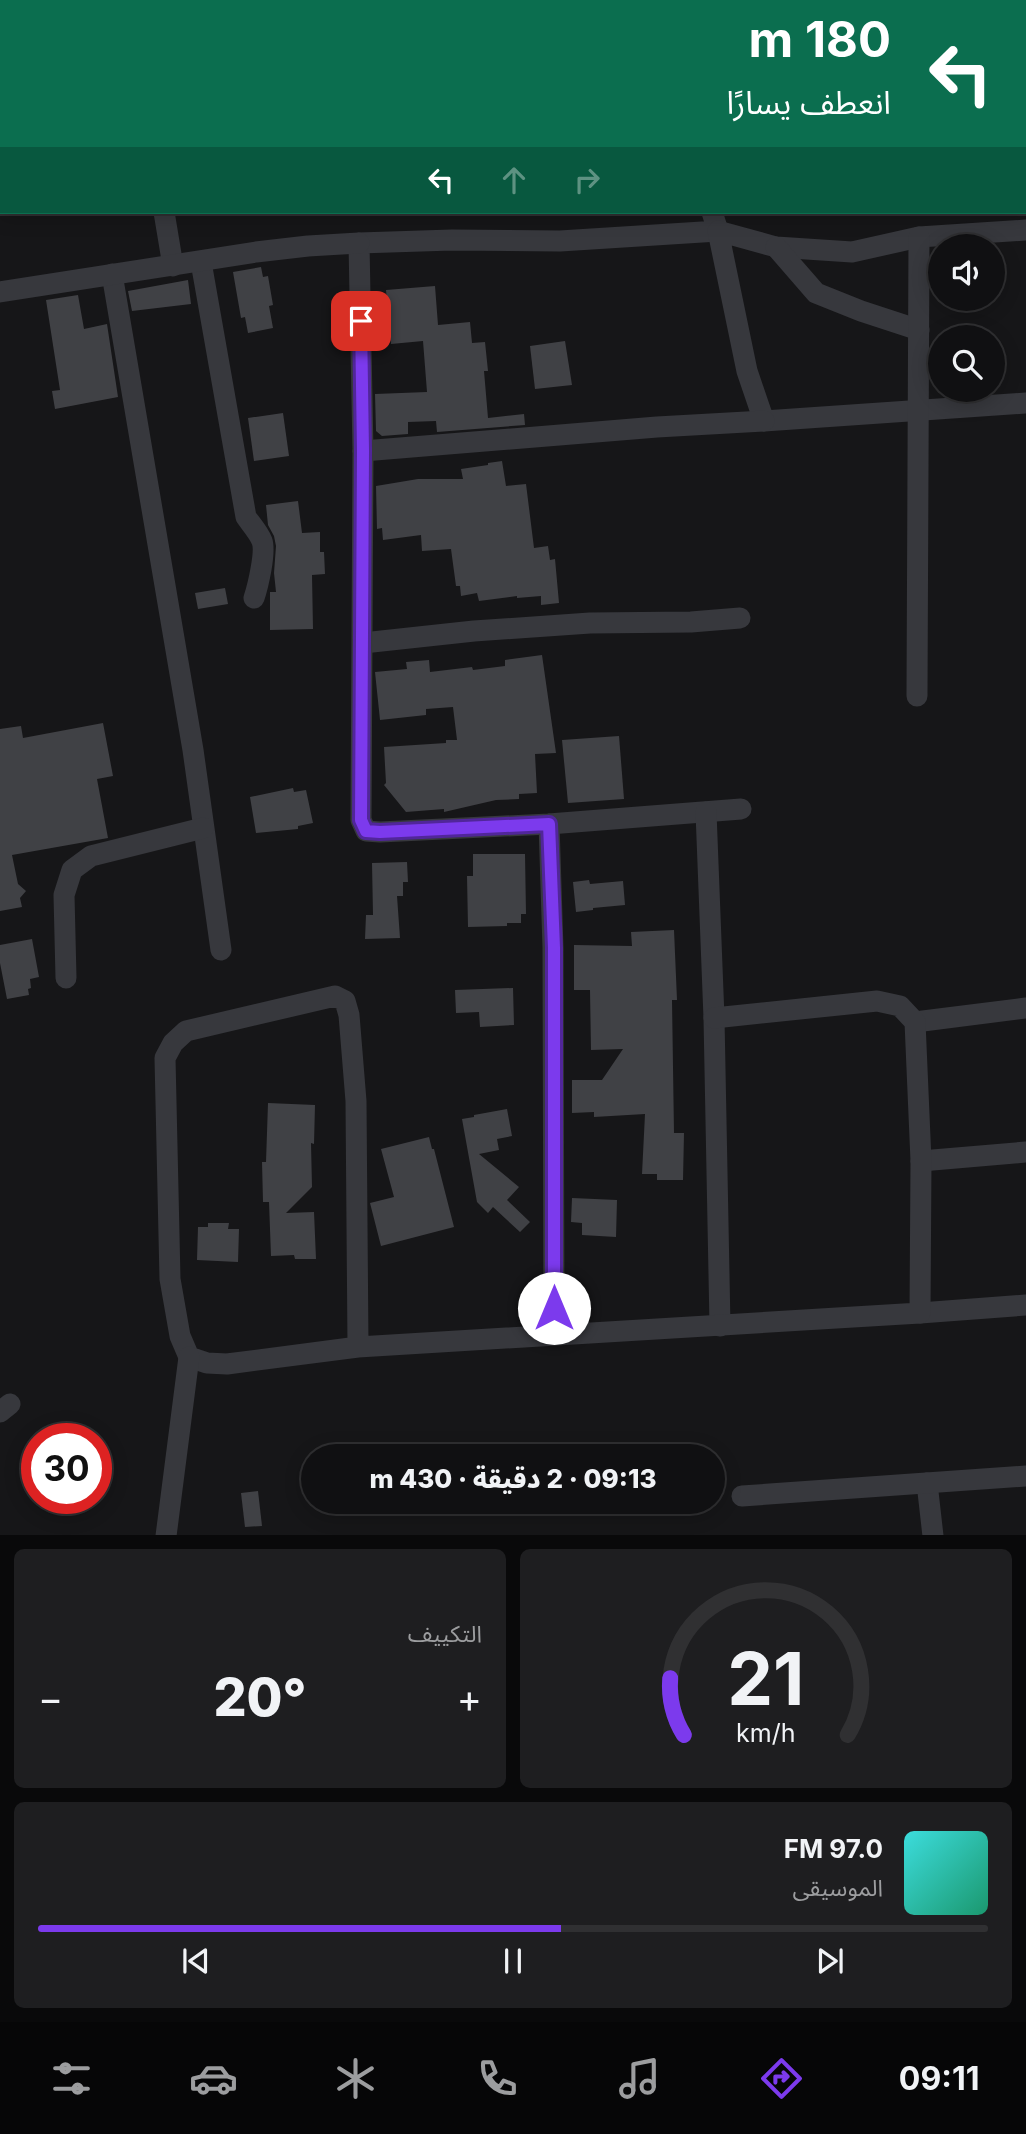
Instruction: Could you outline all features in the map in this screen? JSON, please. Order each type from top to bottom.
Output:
[{"type":"street","points":[[164,214],[173,266]]},
{"type":"street","points":[[715,221],[747,371],[764,421]]},
{"type":"street","points":[[0,292],[308,246],[452,240],[560,241],[715,221],[776,247],[852,252],[919,237],[1026,230]]},
{"type":"street","points":[[917,696],[919,237]]},
{"type":"street","points":[[359,243],[363,451],[361,820],[366,831],[549,824],[741,809]]},
{"type":"street","points":[[776,247],[816,293],[861,312],[919,330]]},
{"type":"street","points":[[201,262],[246,517],[262,542],[263,554],[254,598]]},
{"type":"street","points":[[112,274],[192,750],[220,950]]},
{"type":"street","points":[[363,451],[657,427],[1026,403]]},
{"type":"street","points":[[363,643],[474,631],[590,623],[691,622],[740,618]]},
{"type":"street","points":[[706,812],[714,1018],[720,1326]]},
{"type":"street","points":[[549,824],[554,948],[554,1334]]},
{"type":"street","points":[[66,978],[64,895],[72,870],[91,856],[203,828]]},
{"type":"street","points":[[166,1535],[189,1357],[178,1328],[170,1279],[165,1058],[173,1043],[186,1031],[335,996],[345,1001],[355,1082],[358,1348]]},
{"type":"street","points":[[714,1018],[877,1001],[900,1006],[915,1022],[922,1161],[920,1313]]},
{"type":"street","points":[[915,1022],[1026,1008]]},
{"type":"street","points":[[922,1161],[1026,1152]]},
{"type":"street","points":[[189,1357],[207,1363],[227,1364],[358,1348],[1026,1305]]},
{"type":"street","points":[[742,1496],[1026,1476]]},
{"type":"street","points":[[927,1483],[933,1535]]},
{"type":"building","points":[[261,267],[263,277],[268,276],[273,305],[269,306],[273,328],[248,333],[245,317],[241,318],[233,272]]},
{"type":"building","points":[[188,280],[191,304],[132,311],[128,291]]},
{"type":"building","points":[[435,286],[438,325],[470,322],[472,343],[485,342],[488,371],[484,371],[488,418],[524,414],[525,425],[437,432],[436,421],[408,422],[408,434],[382,436],[376,431],[375,394],[427,392],[423,341],[391,344],[386,290]]},
{"type":"building","points":[[78,295],[84,329],[107,324],[118,397],[55,409],[52,391],[60,390],[46,300]]},
{"type":"building","points":[[565,341],[572,385],[535,389],[530,346]]},
{"type":"building","points":[[283,413],[289,456],[254,461],[248,418]]},
{"type":"building","points":[[502,461],[506,486],[526,484],[534,548],[548,546],[550,560],[555,559],[559,603],[541,605],[541,596],[479,601],[477,593],[461,596],[460,586],[456,586],[451,549],[422,551],[421,535],[383,540],[382,528],[377,529],[376,486],[418,479],[463,479],[461,469]]},
{"type":"building","points":[[298,501],[302,533],[320,532],[320,552],[324,552],[325,574],[312,575],[313,629],[270,630],[270,592],[276,592],[276,546],[268,525],[266,505]]},
{"type":"building","points":[[225,588],[228,604],[198,609],[195,593]]},
{"type":"building","points":[[542,655],[556,753],[535,754],[537,793],[519,794],[519,799],[496,800],[444,812],[444,809],[406,812],[384,785],[384,747],[457,740],[453,707],[426,709],[426,715],[380,720],[375,672],[407,669],[406,662],[429,660],[430,672],[472,667],[473,670],[505,666],[505,660]]},
{"type":"building","points":[[103,723],[113,776],[97,779],[108,838],[12,855],[18,884],[26,891],[20,898],[22,907],[0,911],[0,729],[21,726],[23,738]]},
{"type":"building","points":[[619,736],[624,799],[568,803],[562,740]]},
{"type":"building","points":[[293,788],[294,792],[306,790],[313,823],[298,826],[298,829],[256,833],[250,797]]},
{"type":"building","points":[[473,854],[525,854],[526,914],[521,914],[521,923],[468,927],[467,876],[473,876]]},
{"type":"building","points":[[407,862],[408,882],[403,882],[403,896],[397,896],[400,938],[365,939],[366,915],[373,915],[372,863]]},
{"type":"building","points":[[589,880],[590,884],[623,881],[625,905],[576,912],[573,882]]},
{"type":"building","points":[[674,930],[677,1000],[672,1000],[674,1133],[684,1133],[683,1180],[657,1180],[657,1174],[642,1174],[645,1114],[594,1117],[594,1112],[572,1113],[572,1080],[602,1080],[623,1049],[591,1050],[590,990],[574,990],[574,945],[632,946],[631,932]]},
{"type":"building","points":[[32,939],[39,977],[30,979],[29,995],[7,999],[0,963],[0,945]]},
{"type":"building","points":[[513,988],[514,1025],[480,1027],[479,1012],[456,1013],[455,990]]},
{"type":"building","points":[[268,1103],[315,1105],[314,1144],[311,1143],[312,1187],[286,1213],[314,1212],[316,1259],[295,1259],[294,1255],[271,1256],[269,1202],[263,1202],[262,1162],[266,1162]]},
{"type":"building","points":[[507,1109],[512,1136],[497,1139],[499,1150],[479,1154],[519,1187],[507,1200],[530,1222],[520,1232],[493,1207],[488,1213],[477,1202],[462,1119]]},
{"type":"building","points":[[429,1137],[454,1227],[381,1246],[370,1203],[394,1197],[381,1149]]},
{"type":"building","points":[[572,1198],[617,1200],[616,1237],[582,1235],[582,1223],[571,1222]]},
{"type":"building","points":[[208,1223],[229,1223],[228,1229],[239,1229],[238,1262],[197,1260],[198,1227],[208,1227]]},
{"type":"building","points":[[258,1491],[262,1526],[245,1527],[241,1493]]},
{"type":"route","points":[[361,321],[361,820],[366,831],[380,832],[549,824],[554,948],[554,1308]]}]
